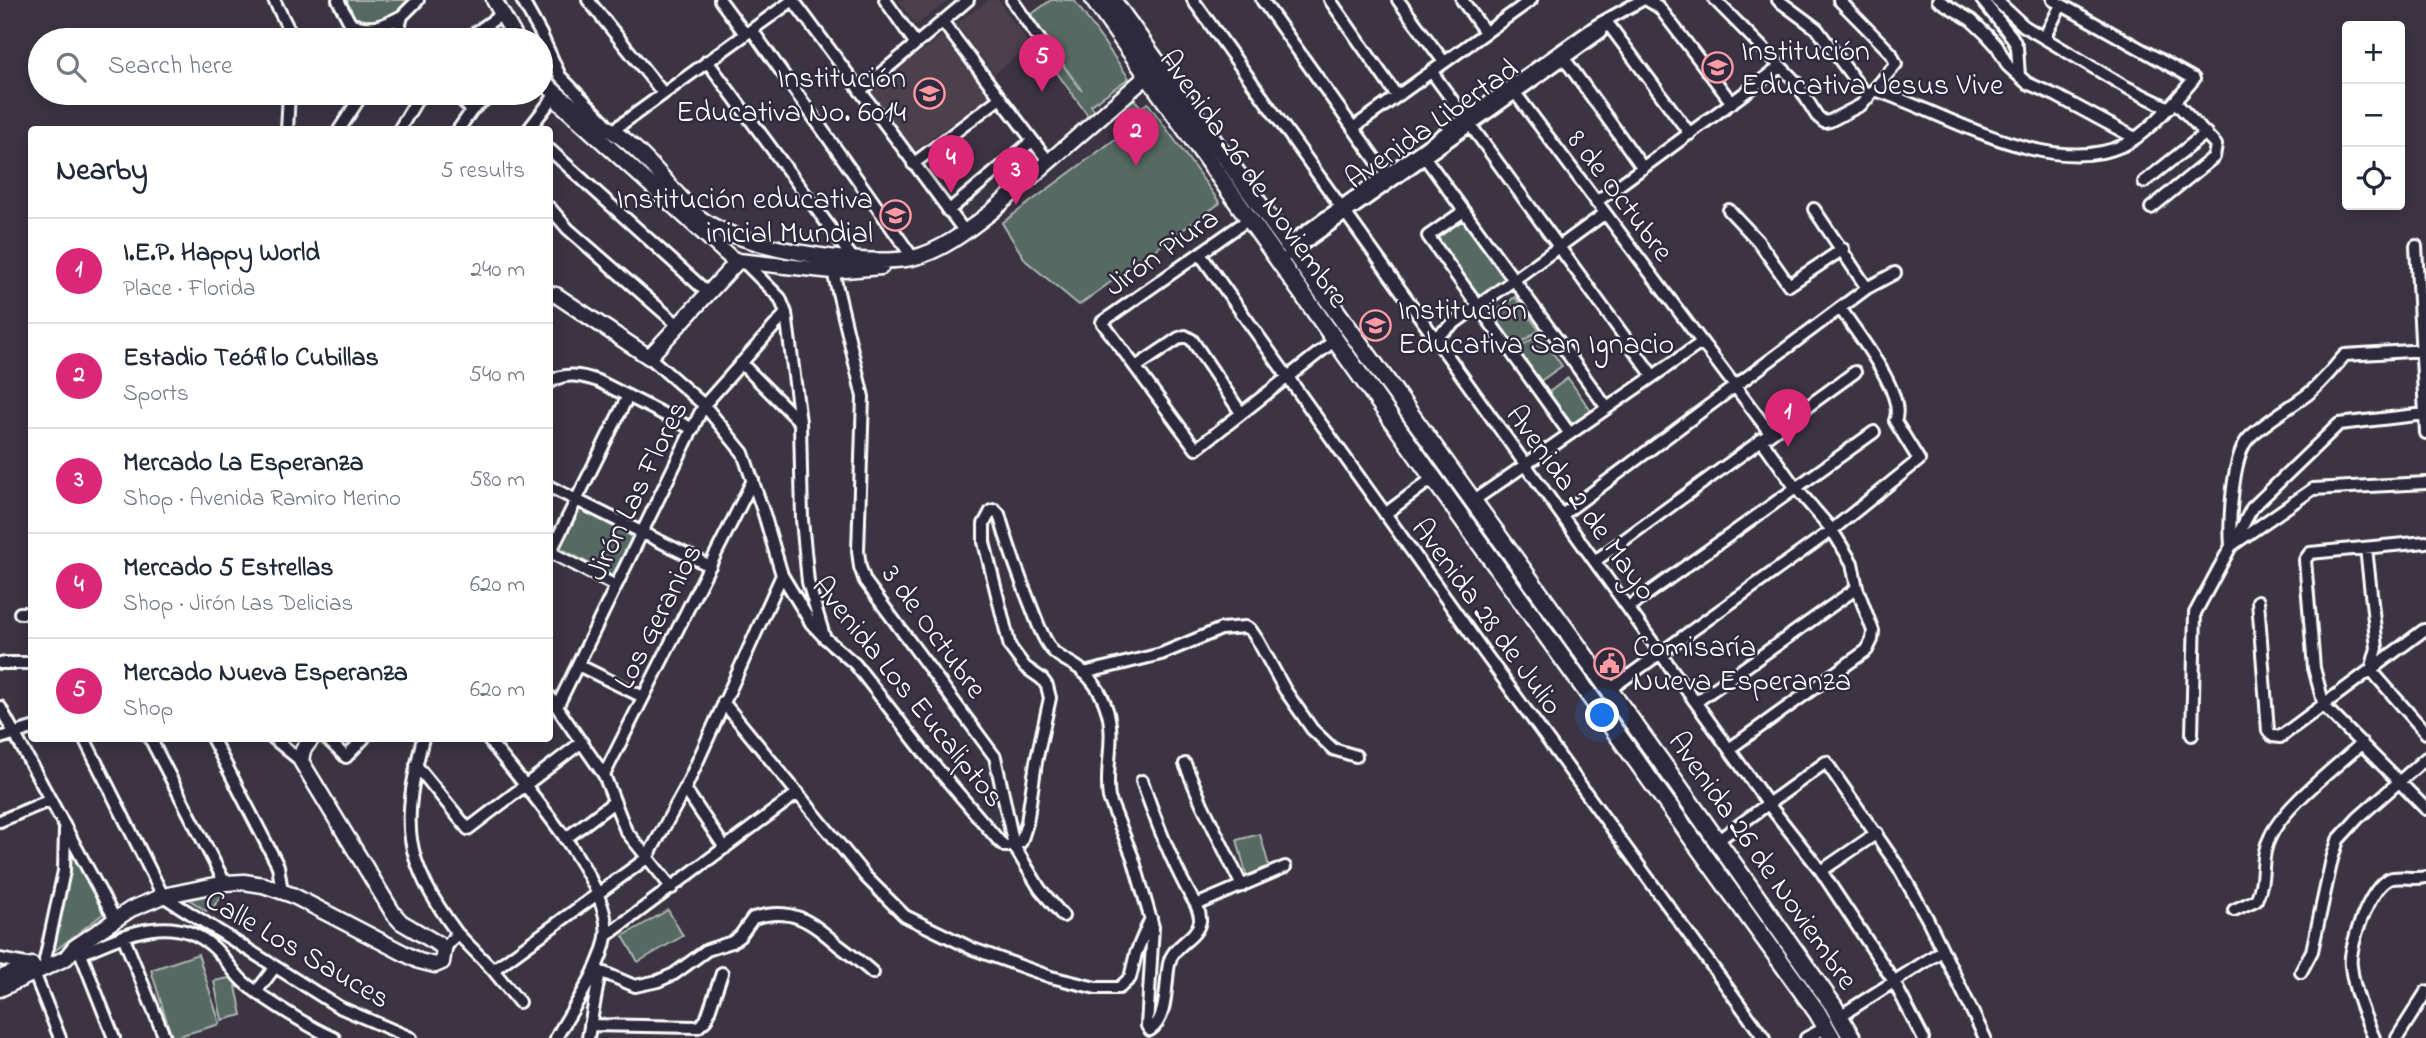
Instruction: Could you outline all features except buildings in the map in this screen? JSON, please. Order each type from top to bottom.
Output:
[{"type":"main road","name":"Avenida 26 de Noviembre","points":[[1094,0],[1291,247],[1667,770],[1840,1016],[1852,1038]]},
{"type":"main road","name":"Avenida 26 de Noviembre","points":[[1115,1],[1153,71],[1249,219],[1653,781],[1829,1032]]},
{"type":"main road","points":[[1653,781],[1667,770]]},
{"type":"street","points":[[274,0],[288,28]]},
{"type":"street","points":[[338,0],[350,23],[366,28]]},
{"type":"street","points":[[373,28],[402,16],[418,0]]},
{"type":"street","points":[[494,0],[510,28]]},
{"type":"street","points":[[522,0],[537,28]]},
{"type":"street","points":[[588,0],[663,93]]},
{"type":"street","points":[[720,0],[748,32],[912,258]]},
{"type":"street","points":[[610,130],[793,0],[965,232]]},
{"type":"street","points":[[885,0],[916,44]]},
{"type":"street","points":[[860,91],[968,0]]},
{"type":"street","points":[[1012,0],[1046,48]]},
{"type":"street","name":"Avenida 2 de Mayo","points":[[1192,0],[1729,750],[1821,871],[1895,982],[1923,1038]]},
{"type":"street","points":[[1330,0],[1397,96]]},
{"type":"street","points":[[1398,0],[1444,62]]},
{"type":"street","points":[[1462,0],[1485,32]]},
{"type":"street","points":[[1353,128],[1530,0]]},
{"type":"street","points":[[1715,0],[1797,82],[1817,116],[1824,121],[1850,110],[1872,94],[1896,64],[1891,53],[1839,0]]},
{"type":"street","points":[[1778,0],[1817,29],[1872,94],[2046,153],[2068,156],[2102,152],[2127,144],[2172,105],[2194,79],[2134,43],[2057,3],[2044,38]]},
{"type":"street","points":[[1938,0],[1963,14],[1986,34],[1997,46],[2008,66],[2027,83],[2057,96],[2134,138]]},
{"type":"street","points":[[1982,0],[2017,47],[2019,76]]},
{"type":"street","points":[[1996,0],[2024,26],[2124,86],[2172,105],[2206,133],[2216,145],[2214,157],[2151,208]]},
{"type":"street","points":[[1647,1],[1732,103]]},
{"type":"street","name":"Avenida Libertad","points":[[1277,258],[1561,55],[1601,32],[1606,22],[1647,1]]},
{"type":"street","points":[[1268,2],[1388,177]]},
{"type":"street","points":[[482,28],[502,14]]},
{"type":"street","points":[[400,28],[402,16]]},
{"type":"street","points":[[942,22],[1049,162]]},
{"type":"street","points":[[1606,22],[1690,134]]},
{"type":"street","points":[[1561,55],[1643,168]]},
{"type":"street","points":[[553,60],[560,76],[610,130]]},
{"type":"street","points":[[708,61],[854,260]]},
{"type":"street","points":[[1596,202],[1780,67]]},
{"type":"street","points":[[553,294],[649,357],[708,293],[741,262],[833,271],[869,269],[912,258],[965,232],[990,214],[1153,71]]},
{"type":"street","points":[[1431,71],[1653,376]]},
{"type":"street","name":"8 de Octubre","points":[[1513,89],[1734,386],[1795,487],[1832,530],[1852,563],[1857,588],[1872,631],[1872,640],[1867,650],[1729,750]]},
{"type":"street","points":[[553,91],[626,141],[701,219],[757,242],[833,258],[912,258]]},
{"type":"street","points":[[553,98],[556,94]]},
{"type":"street","points":[[556,94],[560,105],[780,298],[786,313],[800,422],[802,520],[808,582],[825,638]]},
{"type":"street","points":[[913,164],[1000,98]]},
{"type":"street","points":[[287,126],[288,105]]},
{"type":"street","points":[[342,126],[355,105]]},
{"type":"street","points":[[401,126],[414,105]]},
{"type":"street","points":[[467,105],[472,110]]},
{"type":"street","points":[[461,126],[478,105]]},
{"type":"street","points":[[531,126],[547,105]]},
{"type":"street","points":[[2144,182],[2206,133]]},
{"type":"street","points":[[948,211],[1032,141]]},
{"type":"street","points":[[553,153],[708,293]]},
{"type":"street","points":[[1422,153],[1607,408]]},
{"type":"street","points":[[1814,208],[1867,288]]},
{"type":"street","points":[[1729,210],[1758,241],[1789,285],[1843,249]]},
{"type":"street","points":[[1464,211],[1428,236],[1570,434]]},
{"type":"street","points":[[553,212],[568,229],[678,325]]},
{"type":"street","points":[[1434,338],[1604,214]]},
{"type":"street","name":"Jirón Piura","points":[[1136,367],[1102,322],[1249,219]]},
{"type":"street","points":[[2416,246],[2424,350],[2426,433]]},
{"type":"street","name":"Avenida 28 de Julio","points":[[1199,254],[1764,1038]]},
{"type":"street","name":"3 de Octubre","points":[[833,271],[863,397],[858,551],[864,581],[995,757],[1014,846]]},
{"type":"street","points":[[1562,515],[1867,288],[1895,273]]},
{"type":"street","points":[[1609,690],[1832,530],[1919,460],[1895,421],[1897,404],[1880,366],[1841,309]]},
{"type":"street","name":"Jirón Las Flores","points":[[557,707],[704,405],[786,313]]},
{"type":"street","points":[[1241,413],[1192,340],[1185,336],[1136,367],[1196,449],[1335,340]]},
{"type":"street","points":[[1474,501],[1700,343]]},
{"type":"street","points":[[2231,546],[2235,472],[2248,439],[2310,393],[2335,369],[2345,355],[2424,350]]},
{"type":"street","name":"Avenida Los Eucaliptos","points":[[649,357],[704,405],[743,453],[782,575],[811,623],[855,664],[952,788],[999,841],[1005,846],[1014,846],[1040,889],[1063,916]]},
{"type":"street","points":[[741,363],[800,422]]},
{"type":"street","points":[[1595,561],[1855,372]]},
{"type":"street","points":[[553,381],[565,375],[598,381],[693,429]]},
{"type":"street","points":[[553,546],[628,396]]},
{"type":"street","points":[[2192,735],[2194,613],[2252,508],[2339,424],[2425,414]]},
{"type":"street","points":[[1629,607],[1874,432]]},
{"type":"street","points":[[1385,514],[1433,478]]},
{"type":"street","name":"Los Geranios","points":[[604,775],[753,480]]},
{"type":"street","points":[[2231,546],[2314,489],[2426,483]]},
{"type":"street","points":[[553,488],[709,566]]},
{"type":"street","points":[[1014,846],[1021,842],[1027,823],[1029,799],[1050,698],[1042,679],[1024,667],[1010,647],[984,542],[984,524],[990,511],[995,510],[999,514],[1016,569],[1045,640],[1060,658],[1084,673],[1101,694],[1108,710],[1111,738],[1108,789],[1110,799],[1152,918],[1147,1026],[1150,1030],[1154,1028],[1162,1011],[1170,957],[1198,927],[1200,920],[1196,905],[1173,864],[1142,781]]},
{"type":"street","points":[[2426,542],[2310,553],[2305,560],[2314,668],[2324,706],[2426,809]]},
{"type":"street","points":[[2366,548],[2378,648],[2371,670]]},
{"type":"street","points":[[553,554],[616,586]]},
{"type":"street","points":[[493,970],[647,858],[685,789],[782,575]]},
{"type":"street","points":[[1696,702],[1857,588]]},
{"type":"street","points":[[2258,601],[2268,731],[2273,736],[2280,737],[2425,632]]},
{"type":"street","points":[[1084,673],[1161,654],[1221,629],[1245,627],[1250,629],[1257,639],[1285,691],[1312,729],[1333,749],[1356,756]]},
{"type":"street","points":[[0,663],[28,663]]},
{"type":"street","points":[[578,665],[643,697]]},
{"type":"street","points":[[2371,670],[2426,733]]},
{"type":"street","points":[[553,701],[604,775],[626,831],[672,888]]},
{"type":"street","points":[[723,702],[866,877],[905,916],[986,954],[1051,977],[1096,988],[1119,988],[1130,978],[1136,953],[1152,918]]},
{"type":"street","points":[[0,707],[115,919]]},
{"type":"street","points":[[0,738],[28,728]]},
{"type":"street","points":[[86,742],[163,896]]},
{"type":"street","points":[[152,742],[225,883]]},
{"type":"street","points":[[214,742],[278,866],[282,892]]},
{"type":"street","points":[[278,742],[301,761],[393,913],[401,922],[440,944],[443,956]]},
{"type":"street","points":[[301,761],[303,750],[309,742]]},
{"type":"street","points":[[330,742],[346,757],[360,742]]},
{"type":"street","points":[[422,742],[408,814],[412,851],[431,892],[457,933],[519,1002]]},
{"type":"street","points":[[489,742],[565,839],[598,894],[605,912],[606,936],[597,970],[588,1038]]},
{"type":"street","points":[[416,765],[468,829],[582,742]]},
{"type":"street","points":[[2234,910],[2256,900],[2263,881],[2263,860],[2268,839],[2280,819],[2362,743]]},
{"type":"street","points":[[2301,972],[2312,951],[2338,841],[2358,818],[2426,758]]},
{"type":"street","points":[[1717,841],[1826,762],[1899,868],[1985,1038]]},
{"type":"street","points":[[1185,764],[1242,886]]},
{"type":"street","points":[[685,789],[725,848]]},
{"type":"street","points":[[606,936],[798,793]]},
{"type":"street","points":[[0,821],[50,800]]},
{"type":"street","points":[[565,839],[614,802]]},
{"type":"street","points":[[60,1038],[40,967],[64,871],[65,829]]},
{"type":"street","points":[[1821,871],[1877,833]]},
{"type":"street","points":[[1196,905],[1285,867]]},
{"type":"street","points":[[2374,1038],[2359,1004],[2350,963],[2367,903],[2380,885],[2391,878],[2425,880]]},
{"type":"street","points":[[78,949],[131,909],[163,896],[225,883],[254,883],[282,892],[419,961],[435,965],[457,933]]},
{"type":"street","name":"Calle Los Sauces","points":[[163,896],[358,1017],[411,1038]]},
{"type":"street","points":[[597,970],[635,986],[658,981],[674,974],[707,950],[732,942],[753,918],[769,914],[788,914],[809,921],[873,973]]},
{"type":"street","points":[[0,989],[64,950],[78,949],[160,927],[177,928],[197,934],[214,947],[228,967],[257,991],[320,1032],[334,1038]]},
{"type":"street","points":[[123,936],[165,1038]]},
{"type":"street","points":[[78,949],[114,1038]]},
{"type":"street","points":[[1840,1016],[1942,951]]},
{"type":"street","points":[[0,959],[40,967]]},
{"type":"street","points":[[0,978],[40,967]]},
{"type":"street","points":[[257,991],[275,967]]},
{"type":"street","points":[[556,1038],[597,970]]},
{"type":"street","points":[[590,1025],[698,1027],[706,1020],[722,973]]},
{"type":"street","points":[[2397,1038],[2426,992]]},
{"type":"street","points":[[1806,1038],[1829,1032]]},
{"type":"shaded area","points":[[898,0],[950,0],[916,25]]},
{"type":"shaded area","points":[[989,0],[998,0],[1030,46],[994,74],[956,24]]},
{"type":"shaded area","name":"Institución Educativa No. 6014","points":[[946,33],[990,96],[914,151],[909,151],[868,92]]},
{"type":"green space","points":[[344,0],[413,0],[378,19],[363,20],[355,18]]},
{"type":"green space","points":[[1051,0],[1074,0],[1129,78],[1091,105],[1096,112],[1089,117],[1044,55],[1051,49],[1082,91],[1029,16]]},
{"type":"green space","points":[[1132,97],[1141,107],[1148,103],[1220,203],[1079,305],[1026,261],[1002,223],[1130,128],[1115,109]]},
{"type":"green space","points":[[1462,216],[1510,281],[1481,302],[1432,235]]},
{"type":"green space","points":[[1289,256],[1650,759],[1647,762],[1285,260]]},
{"type":"green space","points":[[1515,297],[1539,330],[1515,347],[1492,314]]},
{"type":"green space","points":[[1540,334],[1562,366],[1539,382],[1517,349]]},
{"type":"green space","points":[[1568,378],[1591,411],[1572,424],[1549,392]]},
{"type":"green space","points":[[580,509],[633,537],[612,576],[560,548]]},
{"type":"green space","points":[[1669,785],[1847,1038],[1840,1038],[1821,1005],[1667,787]]},
{"type":"green space","points":[[1260,834],[1270,870],[1247,877],[1237,840]]},
{"type":"green space","points":[[69,846],[95,889],[103,914],[53,952],[51,951]]},
{"type":"green space","points":[[215,891],[224,894],[206,911],[190,900],[191,896]]},
{"type":"green space","points":[[668,910],[683,936],[638,962],[623,936]]},
{"type":"green space","points":[[198,954],[220,1024],[172,1038],[151,970]]},
{"type":"green space","points":[[234,977],[242,1015],[222,1020],[214,981]]},
{"type":"place","name":"Institución Educativa Jesus Vive","points":[[1718,67]]},
{"type":"place","name":"Mercado Nueva Esperanza","points":[[1042,92]]},
{"type":"place","name":"Institución Educativa No. 6014","points":[[929,94]]},
{"type":"place","name":"Estadio Teófilo Cubillas","points":[[1136,166]]},
{"type":"place","name":"Mercado 5 Estrellas","points":[[951,193]]},
{"type":"place","name":"Mercado La Esperanza","points":[[1016,205]]},
{"type":"place","name":"Institución educativa inicial Mundial","points":[[896,215]]},
{"type":"place","name":"Institución Educativa San Ignacio","points":[[1375,326]]},
{"type":"place","name":"I.E.P. Happy World","points":[[1788,447]]},
{"type":"place","name":"Comisaría Nueva Esperanza","points":[[1610,663]]}]
